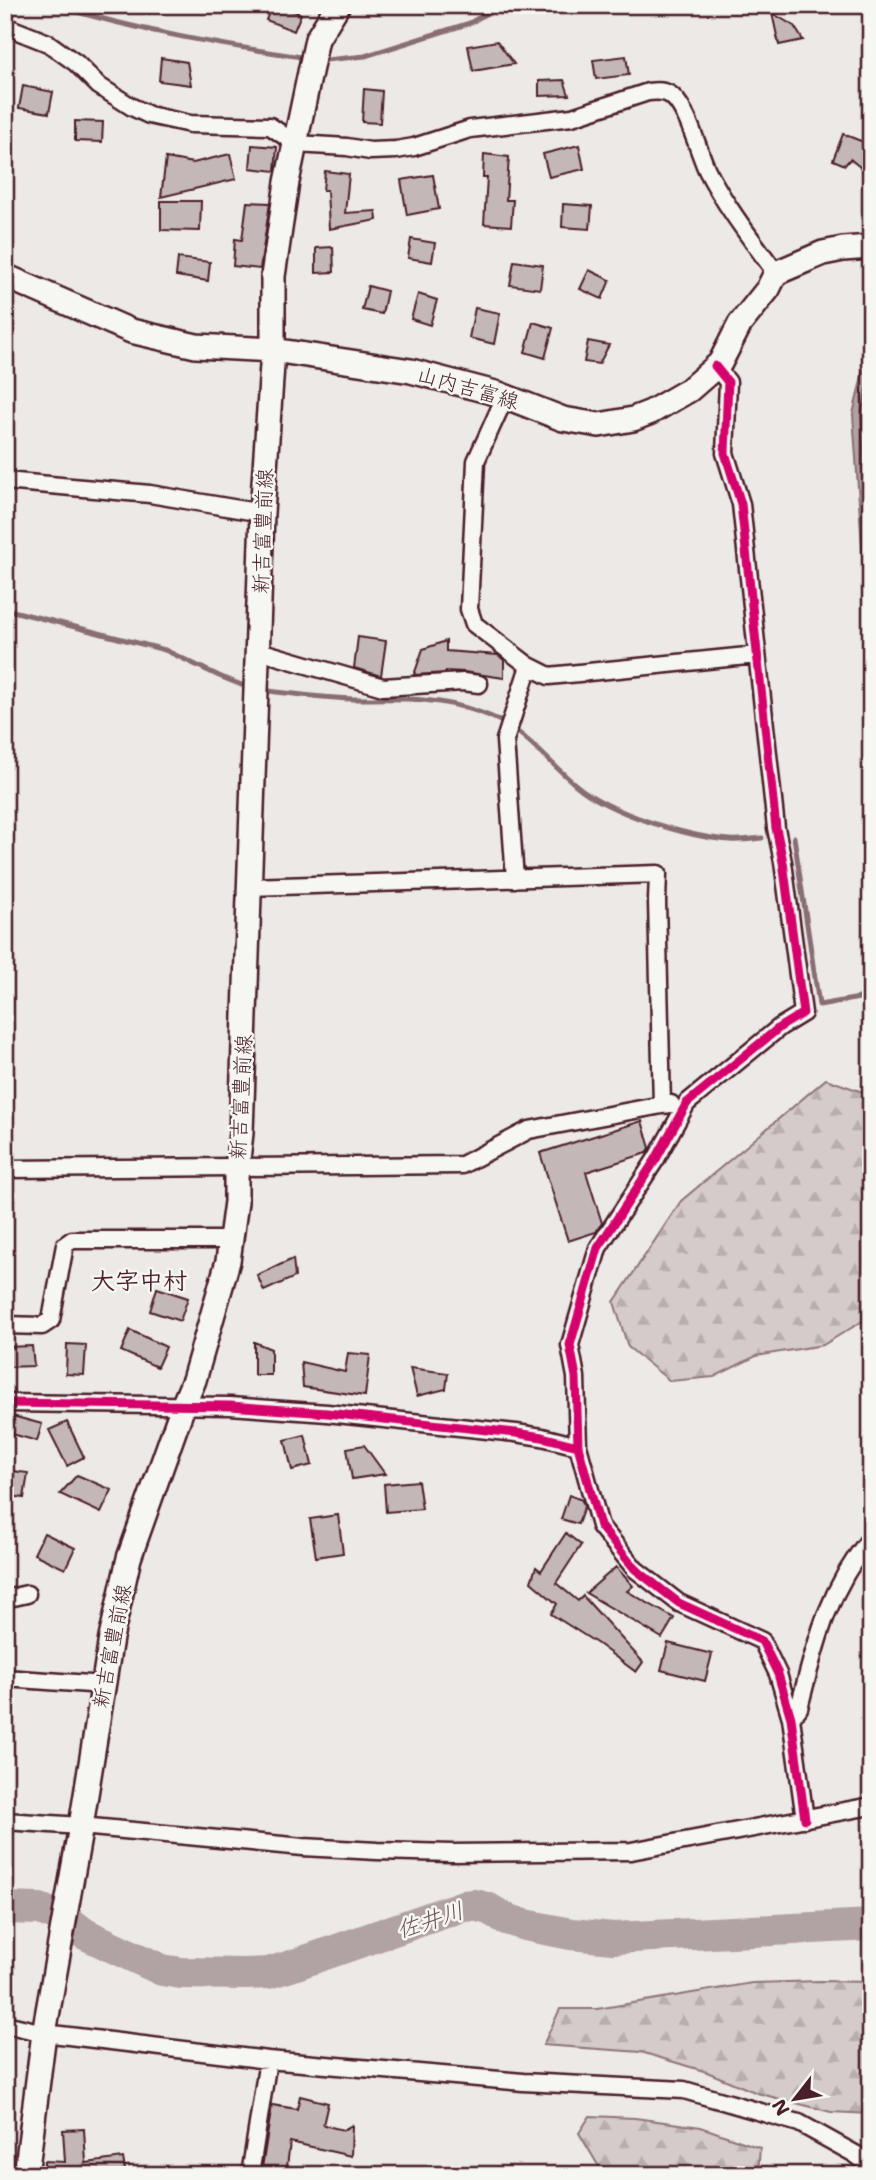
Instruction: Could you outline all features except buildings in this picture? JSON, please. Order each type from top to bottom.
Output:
[{"type":"main road","name":"新吉富豊前線","points":[[26,2175],[44,2033],[111,1638],[129,1558],[198,1367],[228,1261],[241,1133],[262,513],[273,350],[273,276],[287,182],[317,39],[338,5]]},
{"type":"main road","points":[[776,273],[822,253],[843,248],[871,247]]},
{"type":"main road","name":"山内吉富線","points":[[5,276],[131,331],[196,346],[273,350],[411,371],[505,397],[563,419],[599,425],[633,419],[651,412],[689,390],[720,363],[740,324],[768,289],[776,273]]},
{"type":"street","points":[[5,26],[48,43],[99,86],[149,115],[190,124],[270,127],[296,144],[370,151],[396,150],[470,129],[572,117],[648,92],[669,93],[681,108],[707,169],[730,210],[776,273]]},
{"type":"street","points":[[716,366],[728,382],[725,453],[741,505],[776,828],[803,1013],[780,1027],[687,1102],[656,1159],[597,1248],[570,1345],[576,1377],[578,1446],[600,1526],[635,1569],[679,1603],[762,1641],[778,1674],[791,1718],[805,1819]]},
{"type":"street","points":[[505,397],[476,461],[469,609],[474,624],[529,666],[549,676],[757,655]]},
{"type":"street","points":[[5,481],[150,494],[262,513]]},
{"type":"street","points":[[258,651],[383,687],[463,682],[479,684]]},
{"type":"street","points":[[515,879],[505,740],[529,666]]},
{"type":"street","points":[[249,887],[659,874],[657,901],[662,1105]]},
{"type":"street","points":[[5,1169],[462,1165],[529,1130],[687,1102]]},
{"type":"street","points":[[5,1325],[42,1326],[51,1320],[65,1245],[72,1240],[230,1240]]},
{"type":"street","points":[[5,1403],[230,1406],[327,1413],[516,1433],[578,1446]]},
{"type":"street","points":[[791,1718],[799,1708],[828,1606],[849,1564],[871,1537]]},
{"type":"street","points":[[5,1599],[27,1594]]},
{"type":"street","points":[[5,1678],[104,1685]]},
{"type":"street","points":[[5,1821],[377,1851],[631,1851],[871,1806]]},
{"type":"street","points":[[5,2024],[44,2033],[268,2060],[523,2082],[684,2090],[799,2123],[871,2166]]},
{"type":"street","points":[[250,2175],[268,2060]]},
{"type":"green space","points":[[826,1079],[871,1095],[871,1316],[823,1345],[756,1356],[714,1377],[670,1381],[628,1347],[614,1302],[681,1201]]},
{"type":"green space","points":[[871,1982],[871,2114],[831,2112],[757,2093],[707,2072],[641,2052],[543,2045],[560,2009],[597,2009],[752,1983]]},
{"type":"green space","points":[[590,2116],[635,2118],[701,2127],[760,2148],[758,2175],[611,2175],[598,2165],[579,2133]]},
{"type":"water","points":[[871,338],[871,679],[853,414]]},
{"type":"waterway","points":[[54,5],[148,30],[308,58]]},
{"type":"waterway","points":[[318,59],[365,56],[470,23],[500,5]]},
{"type":"waterway","points":[[563,5],[568,8],[574,5]]},
{"type":"waterway","points":[[5,609],[165,650],[249,688]]},
{"type":"waterway","points":[[262,690],[307,696],[417,700],[463,707],[495,718],[521,734],[576,785],[628,814],[671,829],[712,838],[762,838]]},
{"type":"waterway","points":[[794,837],[819,1005],[871,996]]},
{"type":"waterway","name":"佐井川","points":[[5,1908],[40,1909],[65,1919],[85,1934],[162,1970],[181,1973],[268,1973],[463,1906],[475,1905],[525,1925],[571,1934],[613,1938],[871,1925]]},
{"type":"cycle path","points":[[578,1446],[576,1377],[570,1345],[598,1248],[656,1159],[687,1103],[780,1027],[803,1013],[776,828],[741,504],[725,453],[728,382],[715,366]]},
{"type":"cycle path","points":[[5,1403],[230,1406],[327,1413],[516,1433],[578,1446],[600,1526],[635,1569],[679,1603],[762,1641],[778,1674],[791,1718],[805,1819]]},
{"type":"district","name":"大字中村","points":[[139,1281]]}]
